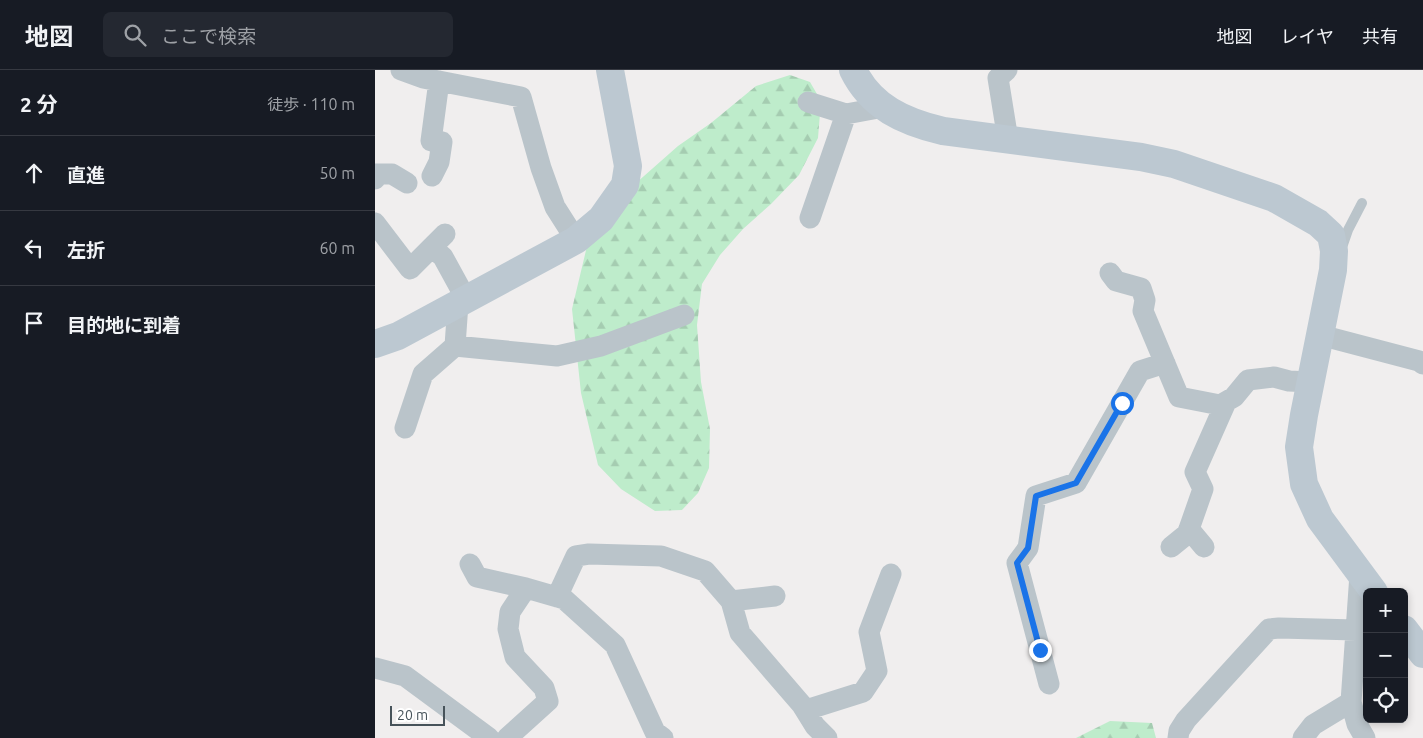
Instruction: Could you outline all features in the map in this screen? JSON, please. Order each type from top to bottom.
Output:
[{"type":"street","points":[[401,70],[423,78],[521,97],[541,168],[555,207],[576,240]]},
{"type":"street","points":[[375,344],[397,336],[576,240],[601,219],[625,184],[628,166],[610,70]]},
{"type":"street","points":[[853,70],[863,88],[884,107],[917,125],[943,131],[1141,157],[1174,164],[1274,198],[1318,223],[1331,235],[1335,251],[1333,270],[1299,447],[1304,484],[1320,520],[1367,583],[1356,630],[1351,702],[1357,724],[1365,738]]},
{"type":"street","points":[[999,73],[1008,140]]},
{"type":"street","points":[[431,176],[439,162],[442,142],[431,141],[439,81]]},
{"type":"street","points":[[808,102],[846,114],[884,107]]},
{"type":"street","points":[[810,218],[846,114]]},
{"type":"street","points":[[375,178],[376,174],[392,174],[407,183]]},
{"type":"street","points":[[375,223],[409,269],[439,240],[443,257],[462,301],[456,339],[423,374],[405,428]]},
{"type":"street","points":[[1110,274],[1116,281],[1141,288],[1145,300],[1143,312],[1179,397],[1220,405],[1234,398],[1248,380],[1274,377],[1289,381],[1310,382]]},
{"type":"street","points":[[412,364],[456,339],[557,356],[601,346],[684,315]]},
{"type":"street","points":[[1320,335],[1419,361],[1423,364]]},
{"type":"street","points":[[1049,684],[1017,563],[1028,548],[1036,496],[1076,483],[1140,371],[1165,363]]},
{"type":"street","points":[[1171,547],[1187,534],[1189,529],[1203,489],[1195,472],[1226,402]]},
{"type":"street","points":[[1189,529],[1204,547]]},
{"type":"street","points":[[557,597],[576,556],[589,554],[661,556],[705,571],[731,601],[740,633],[806,710],[815,726],[827,738]]},
{"type":"street","points":[[470,564],[477,577],[564,599],[615,645],[655,732],[663,738]]},
{"type":"street","points":[[806,710],[863,692],[877,671],[869,632],[891,574]]},
{"type":"street","points":[[507,738],[548,701],[544,688],[515,657],[508,629],[510,612],[526,588]]},
{"type":"street","points":[[731,601],[775,596]]},
{"type":"street","points":[[1178,738],[1179,731],[1186,720],[1269,629],[1356,630]]},
{"type":"street","points":[[1407,633],[1423,654]]},
{"type":"street","points":[[375,668],[405,676],[489,738]]},
{"type":"street","points":[[1303,738],[1313,725],[1351,702]]},
{"type":"lane","points":[[1333,270],[1348,230],[1362,203]]},
{"type":"green space","points":[[790,75],[810,82],[821,101],[818,138],[799,175],[743,229],[720,255],[702,284],[697,325],[701,382],[710,429],[709,468],[698,493],[682,510],[655,511],[621,489],[598,465],[581,393],[572,309],[593,221],[678,146],[711,123],[756,86]]},
{"type":"green space","points":[[1110,721],[1152,723],[1156,738],[1076,738]]},
{"type":"route","points":[[1040,650],[1017,563],[1028,548],[1036,496],[1076,483],[1122,403]]}]
